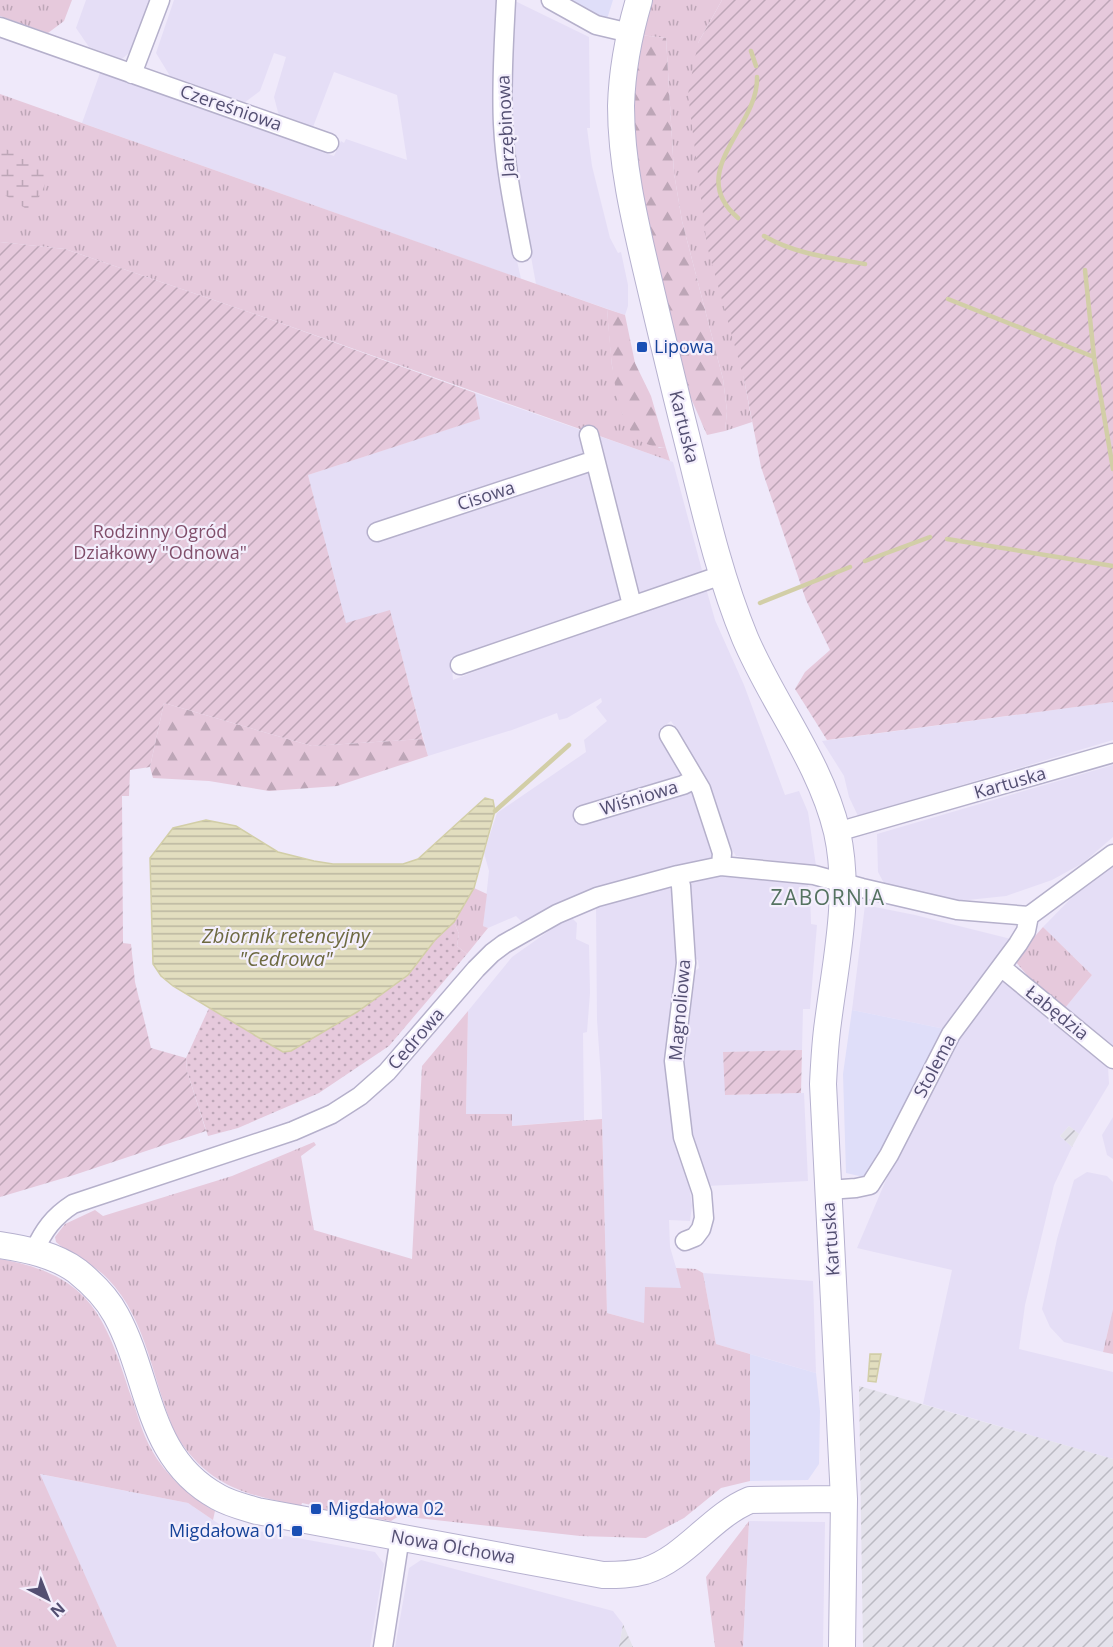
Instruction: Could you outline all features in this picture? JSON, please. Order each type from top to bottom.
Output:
[{"type":"street","points":[[132,74],[160,0]]},
{"type":"street","name":"Jarzębinowa","points":[[506,0],[503,124],[508,181],[522,252]]},
{"type":"street","points":[[551,0],[596,25],[630,33]]},
{"type":"street","name":"Kartuska","points":[[639,0],[630,33],[621,104],[626,175],[661,333],[722,575],[747,642],[817,774],[837,832],[843,883],[842,921],[827,1027],[823,1084],[844,1499],[843,1647]]},
{"type":"street","name":"Czereśniowa","points":[[0,27],[329,143]]},
{"type":"street","points":[[589,435],[632,605]]},
{"type":"street","name":"Cisowa","points":[[377,532],[595,460]]},
{"type":"street","points":[[460,665],[722,575]]},
{"type":"street","name":"Wiśniowa","points":[[669,735],[701,789],[722,853],[721,866]]},
{"type":"street","name":"Kartuska","points":[[837,832],[1113,753]]},
{"type":"street","name":"Wiśniowa","points":[[583,815],[695,779]]},
{"type":"street","points":[[843,883],[957,910],[1029,916],[1113,854]]},
{"type":"street","name":"Cedrowa","points":[[34,1251],[49,1223],[73,1204],[293,1131],[332,1114],[360,1096],[387,1072],[476,969],[504,944],[571,907],[597,897],[721,866],[814,875],[843,883]]},
{"type":"street","name":"Magnoliowa","points":[[678,875],[681,886],[686,963],[674,1061],[683,1137],[702,1193],[704,1218],[701,1229],[695,1237],[685,1241]]},
{"type":"street","name":"Stolema","points":[[828,1190],[870,1185],[951,1034],[1026,931],[1029,916]]},
{"type":"street","name":"Łabędzia","points":[[1001,967],[1113,1059]]},
{"type":"street","points":[[0,1245],[34,1251]]},
{"type":"street","name":"Nowa Olchowa","points":[[34,1251],[76,1271],[98,1291],[115,1314],[125,1335],[164,1442],[186,1472],[200,1485],[219,1497],[257,1511],[603,1575],[628,1575],[663,1563],[723,1515],[750,1500],[844,1499]]},
{"type":"street","points":[[383,1647],[400,1538]]},
{"type":"shaded area","points":[[86,0],[153,0],[137,46],[122,59],[89,47],[76,28]]},
{"type":"shaded area","points":[[174,0],[498,0],[493,131],[507,215],[521,279],[82,123],[100,73],[334,156],[341,141],[344,143],[346,139],[407,160],[397,95],[334,72],[313,127],[279,116],[274,97],[286,57],[274,53],[260,91],[244,103],[170,76],[156,53]]},
{"type":"shaded area","points":[[513,0],[589,37],[590,128],[587,128],[592,166],[610,238],[618,253],[621,252],[628,285],[628,306],[625,315],[536,284],[509,137]]},
{"type":"shaded area","points":[[570,0],[613,0],[607,19]]},
{"type":"shaded area","points":[[475,393],[581,430],[585,448],[579,457],[368,527],[372,542],[584,469],[591,473],[624,599],[622,603],[451,658],[453,680],[496,663],[496,661],[706,588],[715,620],[744,685],[785,795],[799,791],[808,812],[816,866],[736,856],[725,839],[680,742],[679,733],[671,721],[659,730],[685,774],[680,781],[573,812],[576,824],[688,791],[695,795],[715,849],[713,857],[633,879],[523,923],[516,916],[488,928],[483,926],[489,871],[484,853],[497,813],[586,752],[584,740],[607,721],[596,707],[602,702],[601,698],[567,718],[559,720],[557,713],[512,730],[428,756],[390,611],[346,624],[308,475],[479,419]]},
{"type":"shaded area","points":[[596,435],[673,462],[703,574],[643,595],[635,589]]},
{"type":"shaded area","points":[[1113,702],[1113,740],[858,816],[849,797],[844,776],[822,741]]},
{"type":"shaded area","points":[[1113,765],[1113,837],[1083,863],[1052,880],[1006,896],[949,902],[886,887],[878,872],[877,834]]},
{"type":"shaded area","points":[[1113,861],[1113,1048],[1065,1008],[1092,975],[1043,927],[1091,878]]},
{"type":"shaded area","points":[[712,875],[808,885],[811,924],[817,925],[810,1009],[803,1009],[802,1050],[723,1052],[726,1095],[804,1093],[808,1181],[706,1186],[691,1141],[679,1071],[687,1041],[684,1036],[694,972],[699,968],[698,960],[692,957],[689,886],[695,878]]},
{"type":"shaded area","points":[[669,888],[674,893],[680,972],[670,1031],[692,1206],[690,1221],[669,1220],[670,1247],[682,1288],[644,1323],[607,1313],[601,1077],[597,1020],[596,905]]},
{"type":"shaded area","points":[[865,905],[1015,940],[984,975],[945,1029],[852,1010]]},
{"type":"shaded area","points":[[570,916],[577,923],[576,939],[589,945],[590,993],[587,1032],[583,1033],[584,1120],[512,1126],[512,1115],[466,1114],[468,1011],[512,957]]},
{"type":"shaded area","points":[[1001,978],[1108,1067],[1109,1084],[1079,1134],[1069,1126],[1060,1136],[1072,1147],[1054,1185],[1025,1305],[1019,1349],[1113,1372],[1113,1459],[923,1404],[952,1270],[857,1248],[897,1154],[955,1041]]},
{"type":"shaded area","points":[[852,1010],[945,1029],[868,1178],[846,1173],[843,1074]]},
{"type":"shaded area","points":[[1113,1117],[1113,1159],[1107,1155],[1102,1135]]},
{"type":"shaded area","points":[[1069,1126],[1079,1134],[1072,1147],[1060,1136]]},
{"type":"shaded area","points":[[1087,1172],[1107,1176],[1113,1182],[1113,1309],[1103,1352],[1064,1342],[1050,1327],[1042,1309],[1057,1239],[1074,1180]]},
{"type":"shaded area","points":[[703,1273],[813,1281],[816,1373],[716,1344]]},
{"type":"shaded area","points":[[750,1354],[816,1373],[820,1411],[819,1464],[808,1480],[750,1481]]},
{"type":"shaded area","points":[[859,1386],[1113,1459],[1113,1647],[863,1647]]},
{"type":"shaded area","points":[[39,1474],[188,1503],[219,1524],[375,1552],[384,1564],[370,1647],[117,1647]]},
{"type":"shaded area","points":[[749,1521],[825,1522],[823,1647],[743,1647]]},
{"type":"shaded area","points":[[421,1560],[613,1611],[623,1624],[619,1647],[395,1647],[409,1568]]},
{"type":"shaded area","points":[[623,1624],[633,1647],[619,1647]]},
{"type":"green space","points":[[0,0],[72,0],[64,21],[48,33],[0,16]]},
{"type":"green space","points":[[652,0],[722,0],[698,43],[744,379],[752,422],[725,431],[727,411],[723,379],[682,221],[674,173],[666,38],[640,35]]},
{"type":"green space","points":[[722,0],[1113,0],[1113,702],[827,740],[795,689],[805,672],[830,650],[806,600],[761,467],[744,379],[707,246],[688,94],[698,43]]},
{"type":"green space","points":[[640,35],[666,38],[674,173],[682,221],[723,379],[727,411],[725,431],[707,435],[690,396],[685,397],[641,205],[631,122]]},
{"type":"green space","points":[[0,94],[607,309],[612,366],[623,415],[659,448],[666,448],[670,461],[65,249],[0,242]]},
{"type":"green space","points":[[0,147],[24,156],[45,169],[42,191],[28,210],[0,192]]},
{"type":"green space","name":"Rodzinny Ogród Działkowy \"Odnowa\"","points":[[0,242],[65,249],[475,393],[480,419],[308,475],[346,623],[390,610],[423,739],[312,746],[164,703],[150,767],[130,770],[129,796],[122,796],[123,943],[131,944],[135,982],[151,1048],[186,1058],[187,1071],[206,1131],[0,1197]]},
{"type":"green space","points":[[607,309],[625,315],[635,363],[651,396],[666,448],[642,442],[636,438],[622,412],[611,358]]},
{"type":"green space","points":[[164,703],[312,746],[423,739],[428,756],[337,786],[269,791],[209,781],[153,778],[150,767]]},
{"type":"green space","points":[[474,888],[487,894],[483,926],[488,928],[467,954],[457,946],[459,934],[454,922]]},
{"type":"green space","points":[[454,922],[459,934],[457,946],[467,954],[389,1046],[319,1093],[238,1128],[208,1136],[187,1071],[186,1058],[209,1008],[283,1052],[408,975],[435,940]]},
{"type":"green space","points":[[1043,927],[1092,975],[1065,1008],[1033,982],[1014,960]]},
{"type":"green space","points":[[468,1011],[466,1114],[512,1114],[512,1126],[602,1119],[607,1313],[644,1323],[645,1287],[681,1288],[676,1268],[696,1269],[703,1273],[716,1344],[750,1354],[750,1481],[721,1488],[684,1518],[646,1538],[580,1536],[399,1516],[391,1521],[316,1509],[316,1506],[302,1503],[301,1506],[281,1502],[229,1486],[201,1466],[176,1435],[141,1333],[121,1295],[102,1273],[56,1242],[55,1237],[65,1224],[95,1210],[103,1216],[232,1176],[314,1142],[316,1145],[301,1156],[314,1230],[412,1259],[422,1066]]},
{"type":"green space","points":[[802,1050],[801,1093],[725,1095],[723,1052]]},
{"type":"green space","points":[[0,1259],[31,1266],[55,1276],[75,1288],[90,1304],[112,1343],[143,1432],[160,1464],[176,1482],[215,1511],[213,1520],[188,1503],[40,1474],[117,1647],[0,1647]]},
{"type":"green space","points":[[1113,1309],[1113,1354],[1103,1352]]},
{"type":"green space","points":[[749,1521],[743,1647],[715,1647],[706,1577]]},
{"type":"water","name":"Zbiornik retencyjny \"Cedrowa\"","points":[[485,798],[493,800],[495,811],[474,888],[454,922],[435,940],[408,975],[357,1012],[291,1051],[283,1052],[173,986],[161,976],[153,964],[150,858],[173,828],[206,820],[236,826],[278,852],[314,861],[333,864],[403,864],[418,859]]},
{"type":"water","points":[[870,1354],[881,1354],[876,1382],[868,1381]]},
{"type":"waterway","points":[[751,51],[756,66]]},
{"type":"waterway","points":[[738,218],[723,201],[718,184],[721,166],[728,149],[755,96],[757,77]]},
{"type":"waterway","points":[[764,236],[801,251],[865,264]]},
{"type":"waterway","points":[[1085,270],[1094,357],[1113,469]]},
{"type":"waterway","points":[[948,299],[1094,357]]},
{"type":"waterway","points":[[865,561],[930,537]]},
{"type":"waterway","points":[[947,539],[1113,566]]},
{"type":"waterway","points":[[760,603],[850,567]]},
{"type":"waterway","points":[[495,811],[569,745]]},
{"type":"place","name":"Lipowa","points":[[642,347]]},
{"type":"place","name":"Migdałowa 02","points":[[316,1509]]},
{"type":"place","name":"Migdałowa 01","points":[[297,1531]]},
{"type":"district","name":"ZABORNIA","points":[[828,898]]}]
